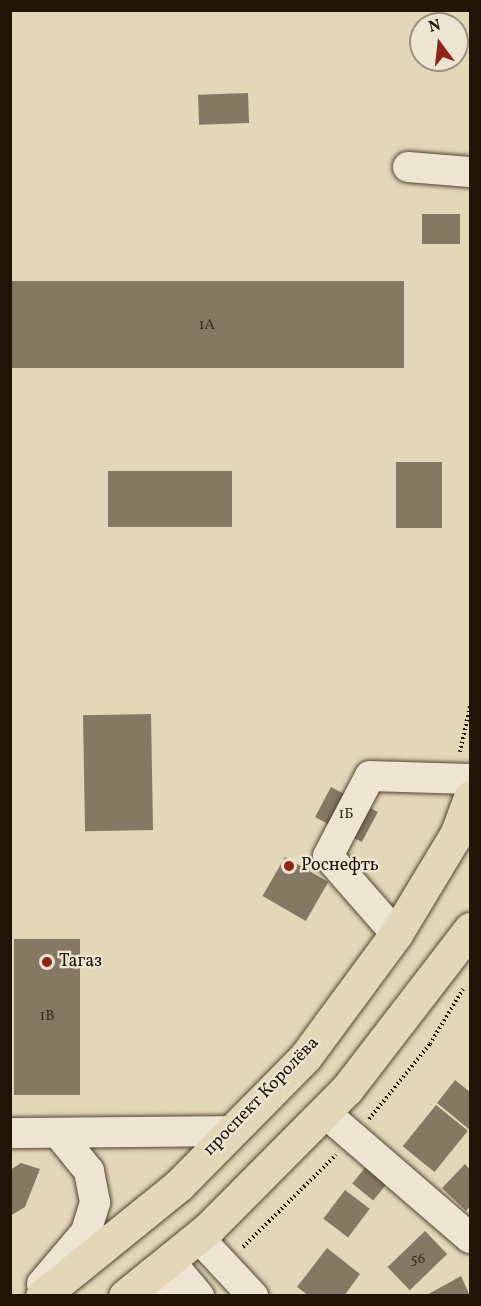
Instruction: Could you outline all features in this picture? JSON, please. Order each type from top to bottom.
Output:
[{"type":"main road","name":"проспект Королёва","points":[[42,1296],[179,1185],[228,1131],[306,1056],[396,934],[457,833],[465,785]]},
{"type":"main road","points":[[124,1296],[163,1277],[198,1237],[355,1080],[471,929]]},
{"type":"lane","points":[[408,167],[471,172]]},
{"type":"lane","points":[[396,934],[328,856],[370,776],[465,785]]},
{"type":"lane","points":[[324,1112],[471,1238]]},
{"type":"lane","points":[[10,1133],[228,1131]]},
{"type":"lane","points":[[33,1296],[86,1232],[95,1202],[89,1171],[58,1133]]},
{"type":"lane","points":[[198,1237],[253,1296]]},
{"type":"lane","points":[[163,1277],[199,1296]]},
{"type":"path","points":[[465,785],[471,706]]},
{"type":"building","points":[[248,93],[249,123],[199,125],[198,95]]},
{"type":"building","points":[[422,214],[460,214],[460,244],[422,244]]},
{"type":"building","points":[[10,281],[404,281],[404,368],[10,368]]},
{"type":"building","points":[[396,462],[442,462],[442,528],[396,528]]},
{"type":"building","points":[[108,471],[232,471],[232,527],[108,527]]},
{"type":"building","points":[[151,714],[153,830],[85,831],[83,715]]},
{"type":"building","points":[[331,787],[378,812],[362,842],[315,817]]},
{"type":"building","points":[[285,857],[328,882],[306,921],[262,896]]},
{"type":"building","points":[[14,939],[80,939],[80,1095],[14,1095]]},
{"type":"building","points":[[455,1080],[470,1092],[470,1130],[437,1103]]},
{"type":"building","points":[[436,1105],[468,1131],[435,1172],[403,1146]]},
{"type":"building","points":[[21,1163],[40,1169],[25,1207],[10,1216],[10,1170]]},
{"type":"building","points":[[368,1164],[389,1181],[373,1200],[352,1183]]},
{"type":"building","points":[[465,1164],[470,1170],[470,1206],[466,1211],[442,1188]]},
{"type":"building","points":[[345,1190],[370,1209],[348,1237],[323,1219]]},
{"type":"building","points":[[425,1231],[447,1254],[410,1290],[388,1267]]},
{"type":"building","points":[[327,1248],[360,1274],[344,1296],[309,1296],[297,1287]]},
{"type":"building","points":[[461,1276],[470,1296],[425,1296]]},
{"type":"place","name":"Роснефть","points":[[289,866]]},
{"type":"place","name":"Тагаз","points":[[47,962]]}]
